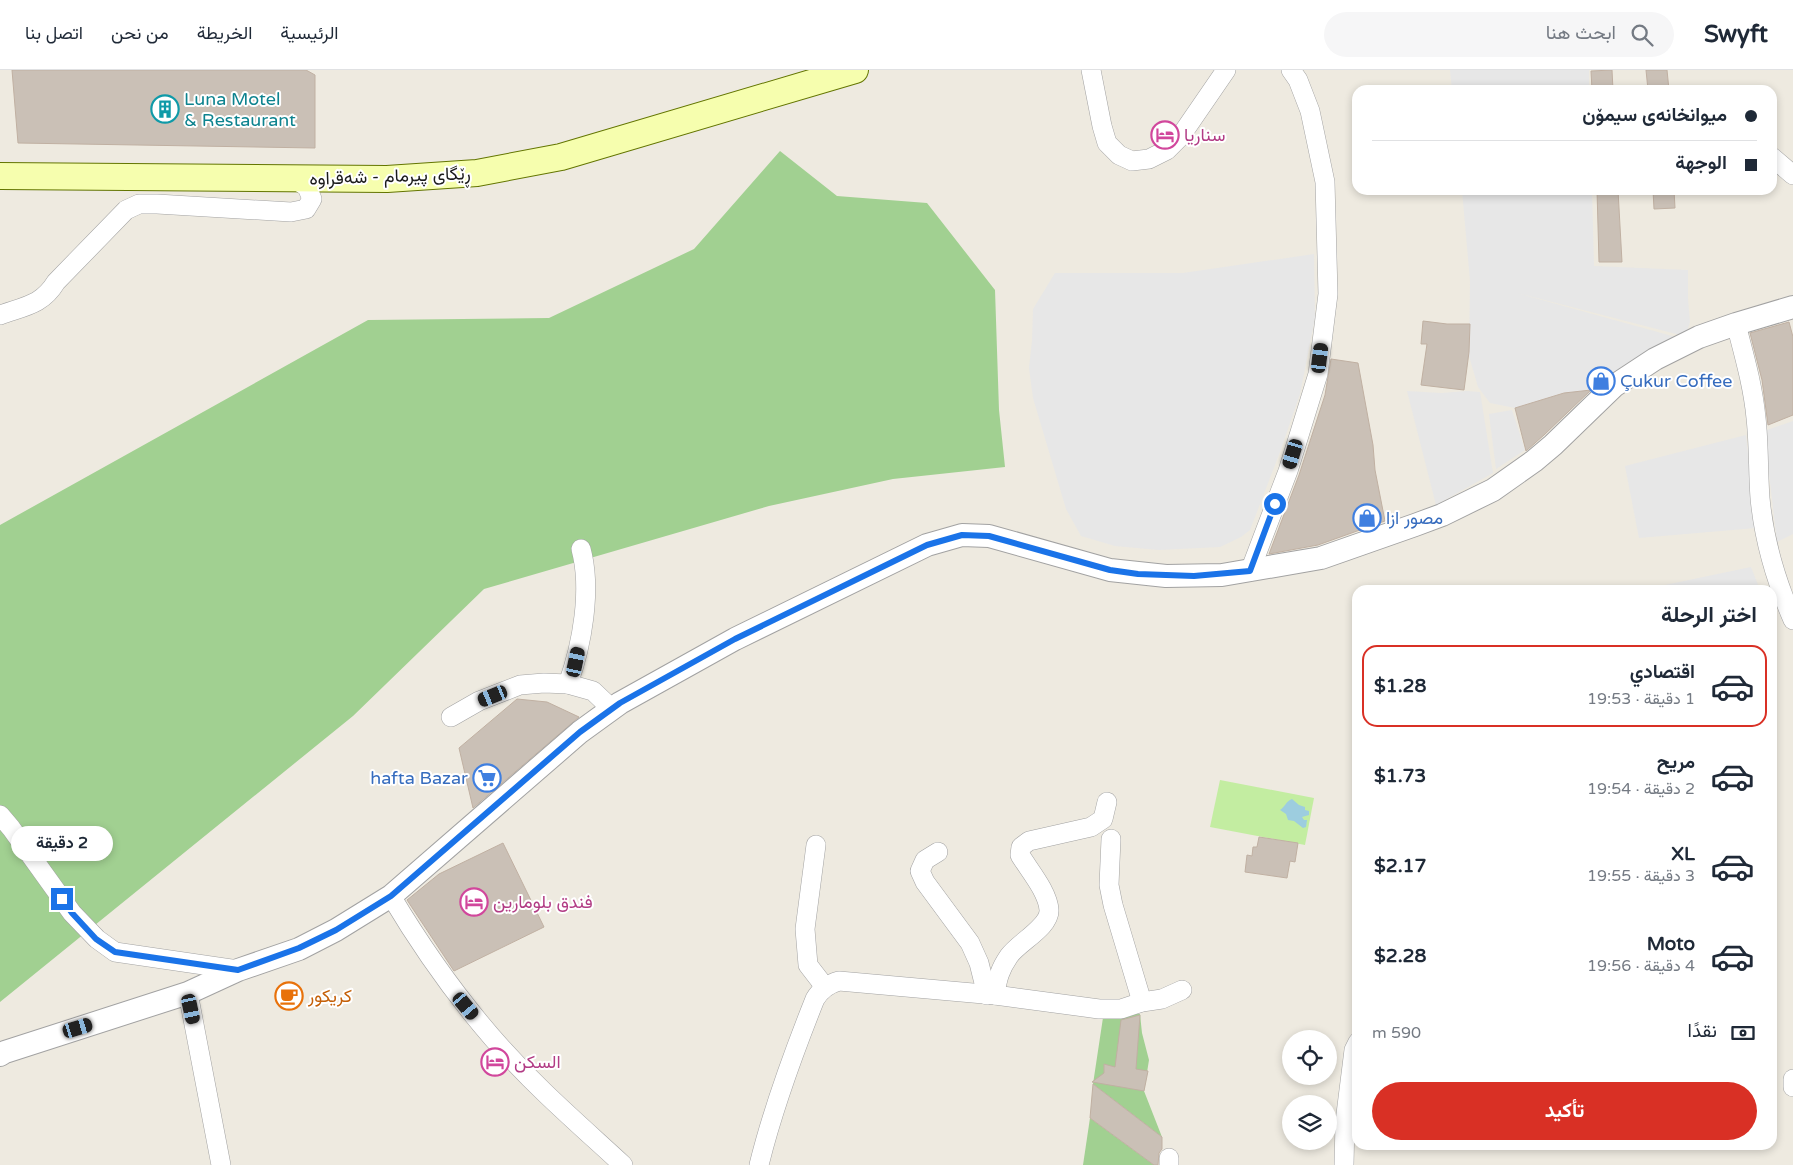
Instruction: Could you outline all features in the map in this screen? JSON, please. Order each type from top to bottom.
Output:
[{"type":"main road","name":"ڕێگای پیرمام - شەقراوە","points":[[0,176],[387,179],[477,173],[561,157],[855,70]]},
{"type":"street","points":[[1091,70],[1107,144],[1119,155],[1132,161],[1150,159],[1167,150],[1180,137],[1226,70]]},
{"type":"street","points":[[1250,571],[1288,471],[1318,374],[1328,294],[1325,182],[1310,111],[1292,70]]},
{"type":"street","points":[[1777,161],[1793,175]]},
{"type":"street","points":[[0,315],[41,300],[126,210],[140,204],[157,204],[291,212],[306,208],[312,199],[307,187],[295,179]]},
{"type":"street","points":[[0,1055],[188,993],[238,970],[299,948],[336,930],[391,896],[580,732],[612,709],[735,639],[927,545],[962,535],[989,536],[1110,570],[1138,574],[1194,576],[1250,571],[1321,558],[1424,522],[1493,490],[1534,461],[1608,392],[1634,372],[1677,348],[1736,324],[1793,307]]},
{"type":"street","points":[[1736,324],[1756,415],[1759,445],[1760,498],[1768,548],[1783,596],[1793,620]]},
{"type":"street","points":[[568,684],[576,662],[584,613],[585,564],[581,549]]},
{"type":"street","points":[[451,717],[479,702],[520,685],[568,684],[593,691],[612,709]]},
{"type":"street","points":[[991,995],[998,976],[1010,954],[1045,922],[1049,911],[1045,896],[1020,855],[1021,847],[1029,841],[1092,828],[1103,819],[1107,802]]},
{"type":"street","points":[[0,815],[72,913],[96,939],[115,952],[238,970]]},
{"type":"street","points":[[1111,839],[1111,892],[1142,1002]]},
{"type":"street","points":[[816,845],[805,929],[808,964],[824,987]]},
{"type":"street","points":[[938,852],[925,860],[920,870],[925,882],[970,943],[991,995]]},
{"type":"street","points":[[391,896],[442,975],[491,1036],[544,1092],[623,1165]]},
{"type":"street","points":[[759,1165],[774,1110],[794,1052],[815,999],[824,987],[839,981],[991,995],[1099,1009],[1120,1009],[1142,1002],[1162,999],[1182,990]]},
{"type":"street","points":[[188,993],[221,1165]]},
{"type":"street","points":[[1344,1165],[1345,1122],[1352,1066]]},
{"type":"street","points":[[1793,1079],[1793,1087]]},
{"type":"green space","points":[[780,151],[837,196],[927,203],[995,290],[999,410],[1005,467],[893,479],[769,506],[484,589],[353,716],[0,1002],[0,525],[368,320],[549,318],[694,249]]},
{"type":"green space","points":[[1220,780],[1314,798],[1305,845],[1210,827]]},
{"type":"green space","points":[[1104,1011],[1140,1014],[1142,1033],[1149,1060],[1144,1091],[1162,1137],[1093,1084]]},
{"type":"green space","points":[[1090,1118],[1154,1165],[1083,1165]]},
{"type":"shaded area","points":[[1450,70],[1589,70],[1589,85],[1452,85]]},
{"type":"shaded area","points":[[1462,195],[1592,195],[1594,266],[1688,270],[1690,322],[1687,331],[1680,335],[1517,293],[1683,339],[1590,395],[1586,391],[1564,393],[1515,408],[1490,403],[1478,387],[1469,356],[1470,281]]},
{"type":"shaded area","points":[[1314,254],[1315,318],[1300,394],[1250,530],[1241,537],[1220,547],[1159,550],[1115,546],[1081,536],[1066,509],[1033,398],[1029,368],[1033,309],[1055,273],[1183,273]]},
{"type":"shaded area","points":[[1407,391],[1441,393],[1480,392],[1493,473],[1436,505]]},
{"type":"shaded area","points":[[1512,410],[1525,450],[1496,469],[1489,414]]},
{"type":"shaded area","points":[[1793,421],[1793,534],[1777,542],[1764,431]]},
{"type":"shaded area","points":[[1746,435],[1756,528],[1639,538],[1625,466]]},
{"type":"shaded area","points":[[1751,567],[1758,585],[1665,585]]},
{"type":"water","points":[[1292,799],[1309,811],[1309,815],[1302,817],[1304,820],[1307,820],[1306,827],[1303,828],[1294,821],[1288,820],[1286,814],[1280,810]]},
{"type":"building","name":"Luna Motel & Restaurant","points":[[12,70],[306,70],[315,75],[315,148],[18,143]]},
{"type":"building","points":[[1612,70],[1613,85],[1592,85],[1591,71]]},
{"type":"building","points":[[1646,70],[1667,70],[1668,85],[1648,85]]},
{"type":"building","points":[[1597,195],[1618,195],[1622,262],[1599,262]]},
{"type":"building","points":[[1653,195],[1674,195],[1675,208],[1654,209]]},
{"type":"building","points":[[1423,321],[1470,324],[1469,352],[1464,390],[1421,385],[1427,344],[1421,344]]},
{"type":"building","points":[[1789,322],[1793,337],[1793,415],[1768,425],[1762,380],[1750,333]]},
{"type":"building","points":[[1331,359],[1358,363],[1385,521],[1318,545],[1269,554],[1299,475],[1325,395]]},
{"type":"building","points":[[1591,390],[1526,451],[1515,408],[1564,393]]},
{"type":"building","name":"hafta Bazar","points":[[517,699],[547,702],[579,717],[473,808],[459,748]]},
{"type":"building","points":[[1259,837],[1298,843],[1295,862],[1290,861],[1287,878],[1245,872],[1247,855],[1252,856],[1253,847],[1257,847]]},
{"type":"building","points":[[503,843],[544,927],[454,971],[407,900],[439,874]]},
{"type":"building","points":[[1140,1015],[1136,1069],[1148,1071],[1144,1091],[1092,1082],[1104,1073],[1104,1064],[1115,1067],[1121,1020]]},
{"type":"building","points":[[1093,1084],[1162,1137],[1162,1149],[1159,1153],[1158,1165],[1154,1165],[1090,1118]]},
{"type":"place","name":"Luna Motel & Restaurant","points":[[165,109]]},
{"type":"place","name":"سناريا","points":[[1165,135]]},
{"type":"place","name":"Çukur Coffee","points":[[1601,381]]},
{"type":"place","name":"مصور ازا","points":[[1367,518]]},
{"type":"place","name":"hafta Bazar","points":[[487,778]]},
{"type":"place","name":"فندق بلومارين","points":[[474,902]]},
{"type":"place","name":"کریکور","points":[[289,996]]},
{"type":"place","name":"السكن","points":[[495,1062]]},
{"type":"route","points":[[62,899],[96,939],[115,952],[238,970],[299,948],[336,930],[391,896],[580,732],[620,703],[735,639],[927,545],[962,535],[989,536],[1110,570],[1166,576],[1222,575],[1250,571],[1275,504]]}]
